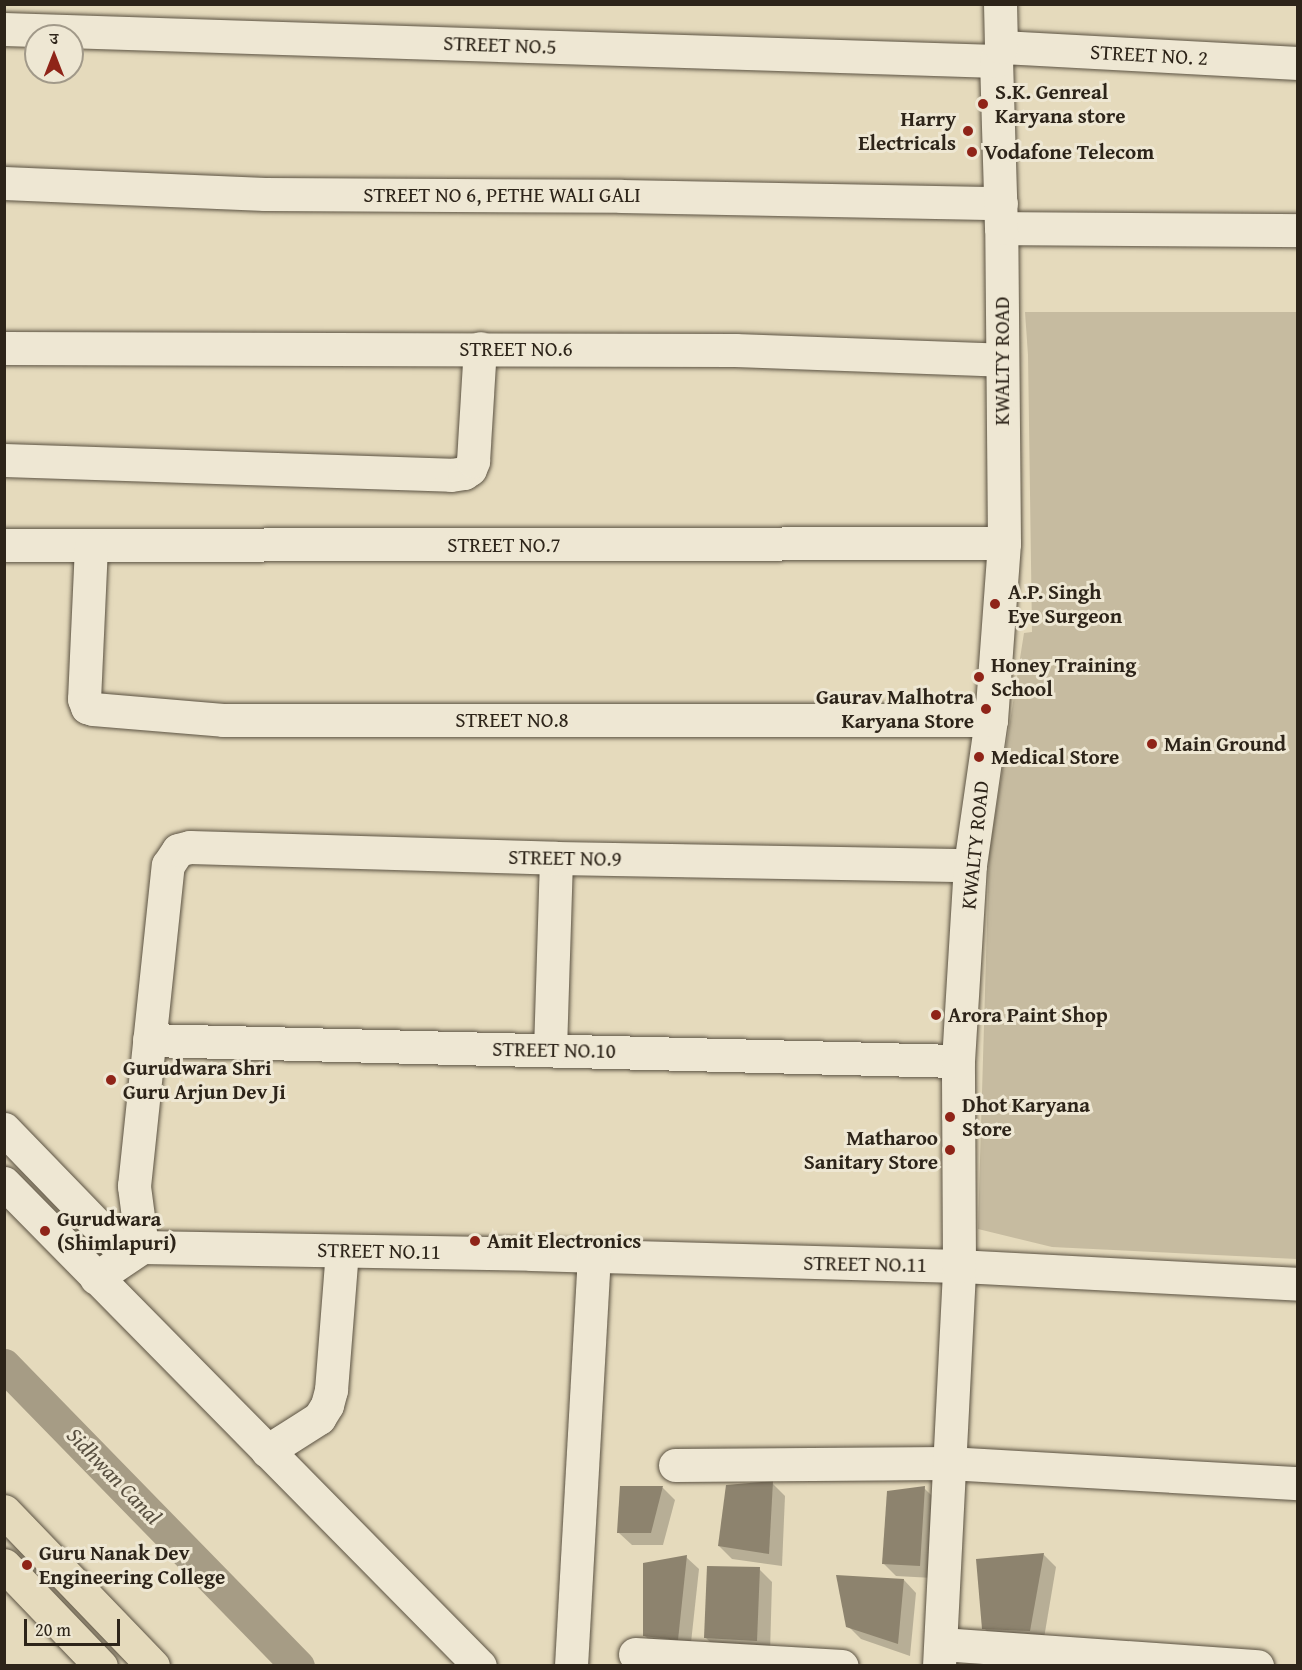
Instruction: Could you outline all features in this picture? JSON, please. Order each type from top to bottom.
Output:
[{"type":"highway","points":[[4,1511],[153,1665]]},
{"type":"highway","points":[[4,1565],[100,1665]]},
{"type":"street","name":"KWALTY ROAD","points":[[940,1655],[959,1266],[958,1061],[970,865],[991,720],[1004,543],[1000,4]]},
{"type":"street","name":"STREET NO.5","points":[[4,29],[999,54]]},
{"type":"street","name":"STREET NO. 2","points":[[999,54],[1298,63]]},
{"type":"street","name":"STREET NO 6, PETHE WALI GALI","points":[[4,183],[265,195],[610,195],[1298,230]]},
{"type":"street","name":"STREET NO.6","points":[[17,348],[480,348],[735,351],[1002,360]]},
{"type":"street","points":[[4,460],[451,476],[464,473],[470,469],[473,460],[480,348]]},
{"type":"street","name":"STREET NO.7","points":[[4,545],[1004,543]]},
{"type":"street","name":"STREET NO.8","points":[[91,546],[84,699],[87,707],[223,720],[991,720]]},
{"type":"street","name":"STREET NO.9","points":[[149,1040],[168,865],[178,850],[190,847],[556,858],[970,865]]},
{"type":"street","points":[[550,1050],[556,858]]},
{"type":"street","points":[[134,1252],[134,1186],[149,1040]]},
{"type":"street","name":"STREET NO.10","points":[[149,1040],[958,1061]]},
{"type":"street","points":[[4,1129],[134,1252]]},
{"type":"street","points":[[4,1183],[480,1665]]},
{"type":"street","points":[[267,1451],[319,1418],[327,1405],[331,1390],[342,1251]]},
{"type":"street","name":"STREET NO.11","points":[[134,1252],[342,1251],[959,1266],[1298,1284]]},
{"type":"street","points":[[96,1278],[134,1252]]},
{"type":"street","points":[[571,1665],[594,1256]]},
{"type":"street","points":[[675,1465],[948,1463],[1298,1483]]},
{"type":"street","points":[[635,1654],[842,1665]]},
{"type":"street","points":[[940,1655],[1257,1665]]},
{"type":"shaded area","name":"Main Ground","points":[[1025,312],[1297,312],[1297,1259],[1052,1247],[978,1229],[989,855],[1024,633],[1032,632],[1028,355]]},
{"type":"building","points":[[773,1481],[769,1554],[718,1546],[726,1485]]},
{"type":"building","points":[[620,1486],[663,1486],[651,1533],[617,1533]]},
{"type":"building","points":[[925,1486],[920,1566],[882,1564],[887,1491]]},
{"type":"building","points":[[1044,1553],[1030,1631],[982,1629],[976,1559]]},
{"type":"building","points":[[687,1555],[678,1640],[643,1636],[643,1563]]},
{"type":"building","points":[[707,1566],[760,1567],[757,1641],[704,1638]]},
{"type":"building","points":[[836,1575],[904,1579],[898,1644],[846,1627]]},
{"type":"waterway","name":"Sidhwan Canal","points":[[4,1365],[298,1666]]},
{"type":"place","name":"S.K. Genreal Karyana store","points":[[983,104]]},
{"type":"place","name":"Harry Electricals","points":[[968,131]]},
{"type":"place","name":"Vodafone Telecom","points":[[972,152]]},
{"type":"place","name":"A.P. Singh Eye Surgeon","points":[[995,604]]},
{"type":"place","name":"Honey Training School","points":[[979,677]]},
{"type":"place","name":"Gaurav Malhotra Karyana Store","points":[[986,709]]},
{"type":"place","name":"Main Ground","points":[[1152,744]]},
{"type":"place","name":"Medical Store","points":[[979,757]]},
{"type":"place","name":"Arora Paint Shop","points":[[936,1015]]},
{"type":"place","name":"Gurudwara Shri Guru Arjun Dev Ji","points":[[111,1080]]},
{"type":"place","name":"Dhot Karyana Store","points":[[950,1117]]},
{"type":"place","name":"Matharoo Sanitary Store","points":[[950,1150]]},
{"type":"place","name":"Gurudwara (Shimlapuri)","points":[[45,1231]]},
{"type":"place","name":"Amit Electronics","points":[[475,1241]]},
{"type":"place","name":"Guru Nanak Dev Engineering College","points":[[27,1565]]}]
